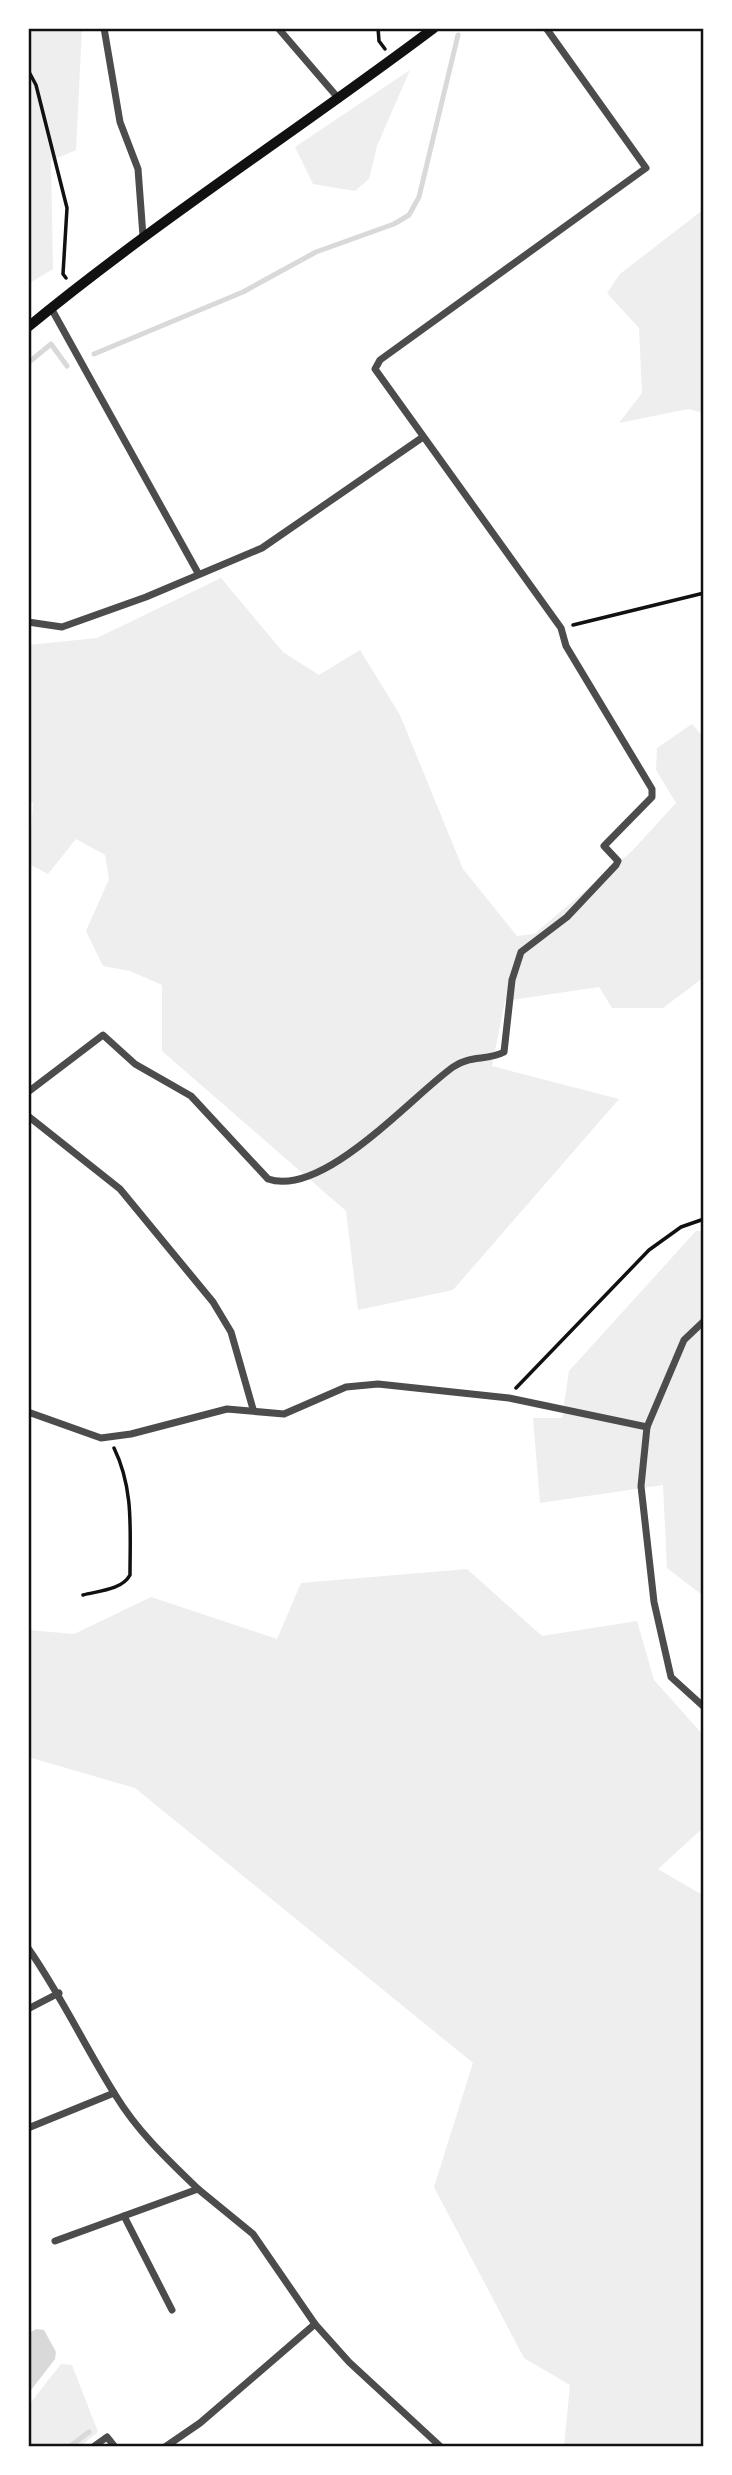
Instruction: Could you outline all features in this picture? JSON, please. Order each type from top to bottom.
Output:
[{"type":"main road","points":[[28,327],[143,236],[339,100],[434,28]]},
{"type":"street","points":[[104,28],[120,122],[138,169],[143,236]]},
{"type":"street","points":[[278,28],[339,100]]},
{"type":"street","points":[[28,1092],[103,1035],[135,1064],[191,1096],[268,1179],[294,1181],[361,1146],[405,1106],[463,1060],[504,1052],[512,980],[522,952],[567,917],[616,865],[618,862],[604,846],[652,797],[652,789],[628,746],[566,646],[561,628],[375,369],[380,360],[646,168],[546,28]]},
{"type":"street","points":[[51,308],[198,573]]},
{"type":"street","points":[[28,622],[62,627],[146,597],[262,548],[423,437]]},
{"type":"street","points":[[28,1116],[120,1189],[213,1302],[231,1332],[253,1409]]},
{"type":"street","points":[[704,1321],[684,1340],[647,1427],[640,1486],[657,1613],[671,1677],[704,1707]]},
{"type":"street","points":[[28,1412],[85,1433],[108,1437],[228,1409],[253,1409],[273,1415],[284,1414],[346,1387],[361,1384],[509,1398],[647,1427]]},
{"type":"street","points":[[28,1948],[58,1993],[114,2093],[154,2147],[198,2189],[253,2234],[315,2324],[349,2362],[441,2447]]},
{"type":"street","points":[[28,2009],[58,1993]]},
{"type":"street","points":[[28,2128],[114,2093]]},
{"type":"street","points":[[55,2241],[198,2189]]},
{"type":"street","points":[[124,2216],[172,2310]]},
{"type":"street","points":[[165,2447],[200,2423],[315,2324]]},
{"type":"street","points":[[93,2447],[107,2437],[115,2447]]},
{"type":"path","points":[[378,28],[379,41],[393,59]]},
{"type":"path","points":[[28,70],[36,85],[64,185],[68,226],[64,274],[75,289]]},
{"type":"path","points":[[561,628],[704,593]]},
{"type":"path","points":[[509,1398],[649,1250],[681,1227],[704,1219]]},
{"type":"path","points":[[83,1595],[119,1586],[126,1582],[130,1575],[130,1494],[124,1470],[108,1437]]},
{"type":"shaded area","points":[[28,28],[82,28],[76,150],[51,161],[53,269],[28,284]]},
{"type":"shaded area","points":[[410,70],[377,146],[369,179],[355,191],[313,184],[295,147]]},
{"type":"shaded area","points":[[704,209],[704,413],[688,409],[619,423],[642,393],[639,328],[607,293],[620,274]]},
{"type":"shaded area","points":[[221,578],[283,652],[319,675],[360,650],[400,715],[463,869],[517,936],[534,934],[631,852],[676,803],[656,770],[657,748],[692,724],[704,738],[704,977],[663,1008],[612,1008],[599,987],[505,1001],[492,1066],[619,1099],[453,1290],[358,1310],[346,1211],[162,1051],[162,985],[130,971],[103,966],[86,931],[109,879],[105,855],[76,839],[48,874],[29,864],[33,803],[28,799],[28,645],[97,638]]},
{"type":"shaded area","points":[[696,1231],[704,1231],[704,1592],[701,1594],[667,1568],[663,1485],[540,1503],[533,1418],[562,1418],[569,1371]]},
{"type":"shaded area","points":[[467,1569],[542,1636],[637,1621],[654,1680],[704,1736],[704,1827],[658,1869],[704,1896],[704,2447],[564,2447],[570,2385],[524,2358],[434,2187],[473,2063],[135,1788],[28,1757],[28,1630],[74,1634],[151,1597],[277,1639],[301,1583]]},
{"type":"shaded area","points":[[36,2329],[44,2330],[56,2352],[55,2359],[28,2394],[28,2334]]},
{"type":"shaded area","points":[[61,2364],[72,2365],[98,2432],[79,2447],[28,2447],[28,2406]]},
{"type":"waterway","points":[[94,354],[243,292],[316,252],[394,224],[409,215],[419,197],[458,35]]},
{"type":"waterway","points":[[28,363],[51,344],[67,366]]},
{"type":"waterway","points":[[69,2447],[89,2432]]}]
